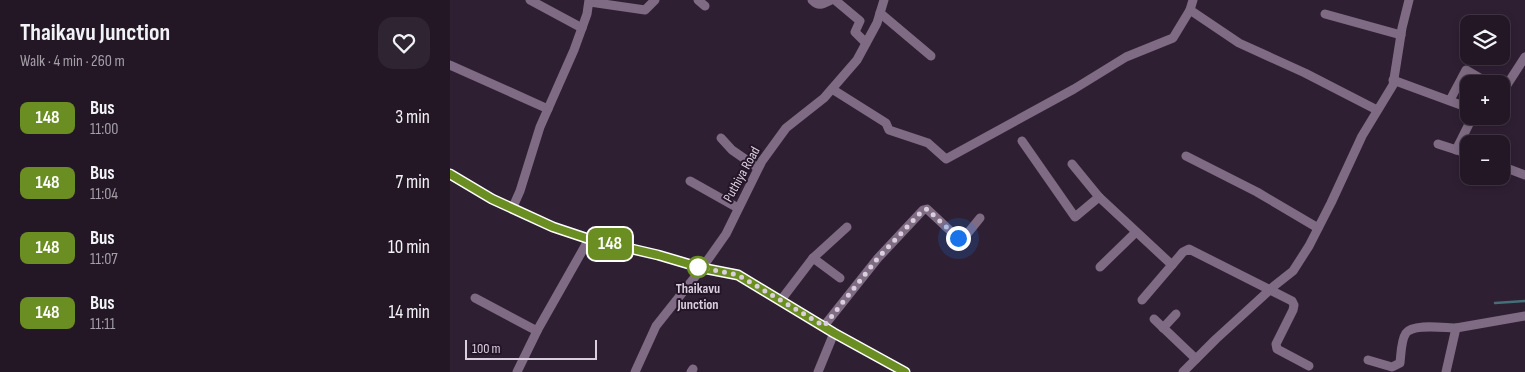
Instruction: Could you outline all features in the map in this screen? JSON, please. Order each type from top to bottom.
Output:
[{"type":"street","points":[[530,0],[582,28]]},
{"type":"street","points":[[512,209],[520,191],[532,147],[582,28],[589,1],[645,10],[655,0]]},
{"type":"street","points":[[812,0],[821,5],[833,0],[860,21],[855,32],[866,43]]},
{"type":"street","name":"Puthiya Road","points":[[634,372],[656,326],[726,234],[758,168],[786,128],[824,98],[857,60],[877,23],[884,0]]},
{"type":"street","points":[[832,89],[886,123],[889,130],[928,143],[946,159],[1126,57],[1173,38],[1190,10],[1193,0]]},
{"type":"street","points":[[1183,372],[1269,290],[1293,271],[1309,246],[1332,204],[1362,136],[1393,85],[1401,34],[1409,0]]},
{"type":"street","points":[[1190,10],[1239,43],[1305,73],[1378,110]]},
{"type":"street","points":[[880,13],[931,56]]},
{"type":"street","points":[[1325,14],[1401,34]]},
{"type":"street","points":[[1510,80],[1525,58]]},
{"type":"street","points":[[450,65],[548,109]]},
{"type":"street","points":[[1463,75],[1466,70],[1475,75]]},
{"type":"street","points":[[1393,80],[1460,104]]},
{"type":"street","points":[[1450,100],[1460,81]]},
{"type":"street","points":[[1456,150],[1468,125]]},
{"type":"street","points":[[721,138],[732,150],[758,168]]},
{"type":"street","points":[[1022,141],[1074,217],[1099,197]]},
{"type":"street","points":[[1438,144],[1460,151]]},
{"type":"street","points":[[1186,156],[1257,192],[1318,228]]},
{"type":"street","points":[[1072,164],[1099,197],[1172,264]]},
{"type":"street","points":[[1510,169],[1525,175]]},
{"type":"street","points":[[450,174],[512,209],[553,227],[589,239],[658,255],[702,268],[738,275],[834,333],[905,372]]},
{"type":"street","points":[[690,181],[738,208]]},
{"type":"street","points":[[824,326],[878,258],[923,210],[927,209],[958,238],[964,239],[980,218]]},
{"type":"street","points":[[781,300],[813,258],[847,227]]},
{"type":"street","points":[[1100,267],[1136,232]]},
{"type":"street","points":[[517,372],[589,239]]},
{"type":"street","points":[[1142,300],[1183,252],[1189,249],[1292,301],[1294,305],[1276,344],[1277,349],[1309,366]]},
{"type":"street","points":[[813,258],[840,278]]},
{"type":"street","points":[[475,298],[537,332]]},
{"type":"street","points":[[1163,328],[1176,314]]},
{"type":"street","points":[[1368,360],[1392,367],[1400,363],[1405,334],[1408,330],[1419,327],[1456,328],[1525,316]]},
{"type":"street","points":[[1154,319],[1196,359]]},
{"type":"street","points":[[1446,372],[1456,328]]},
{"type":"street","points":[[818,372],[834,333]]},
{"type":"waterway","points":[[1495,303],[1525,301]]},
{"type":"bus line","name":"148","points":[[450,174],[517,212],[553,227],[589,239],[658,255],[702,268],[738,275],[834,333],[850,340],[905,372]]},
{"type":"place","name":"Thaikavu Junction","points":[[698,267]]},
{"type":"route","points":[[698,267],[738,275],[824,326],[878,258],[923,210],[927,209],[958,238]]}]
